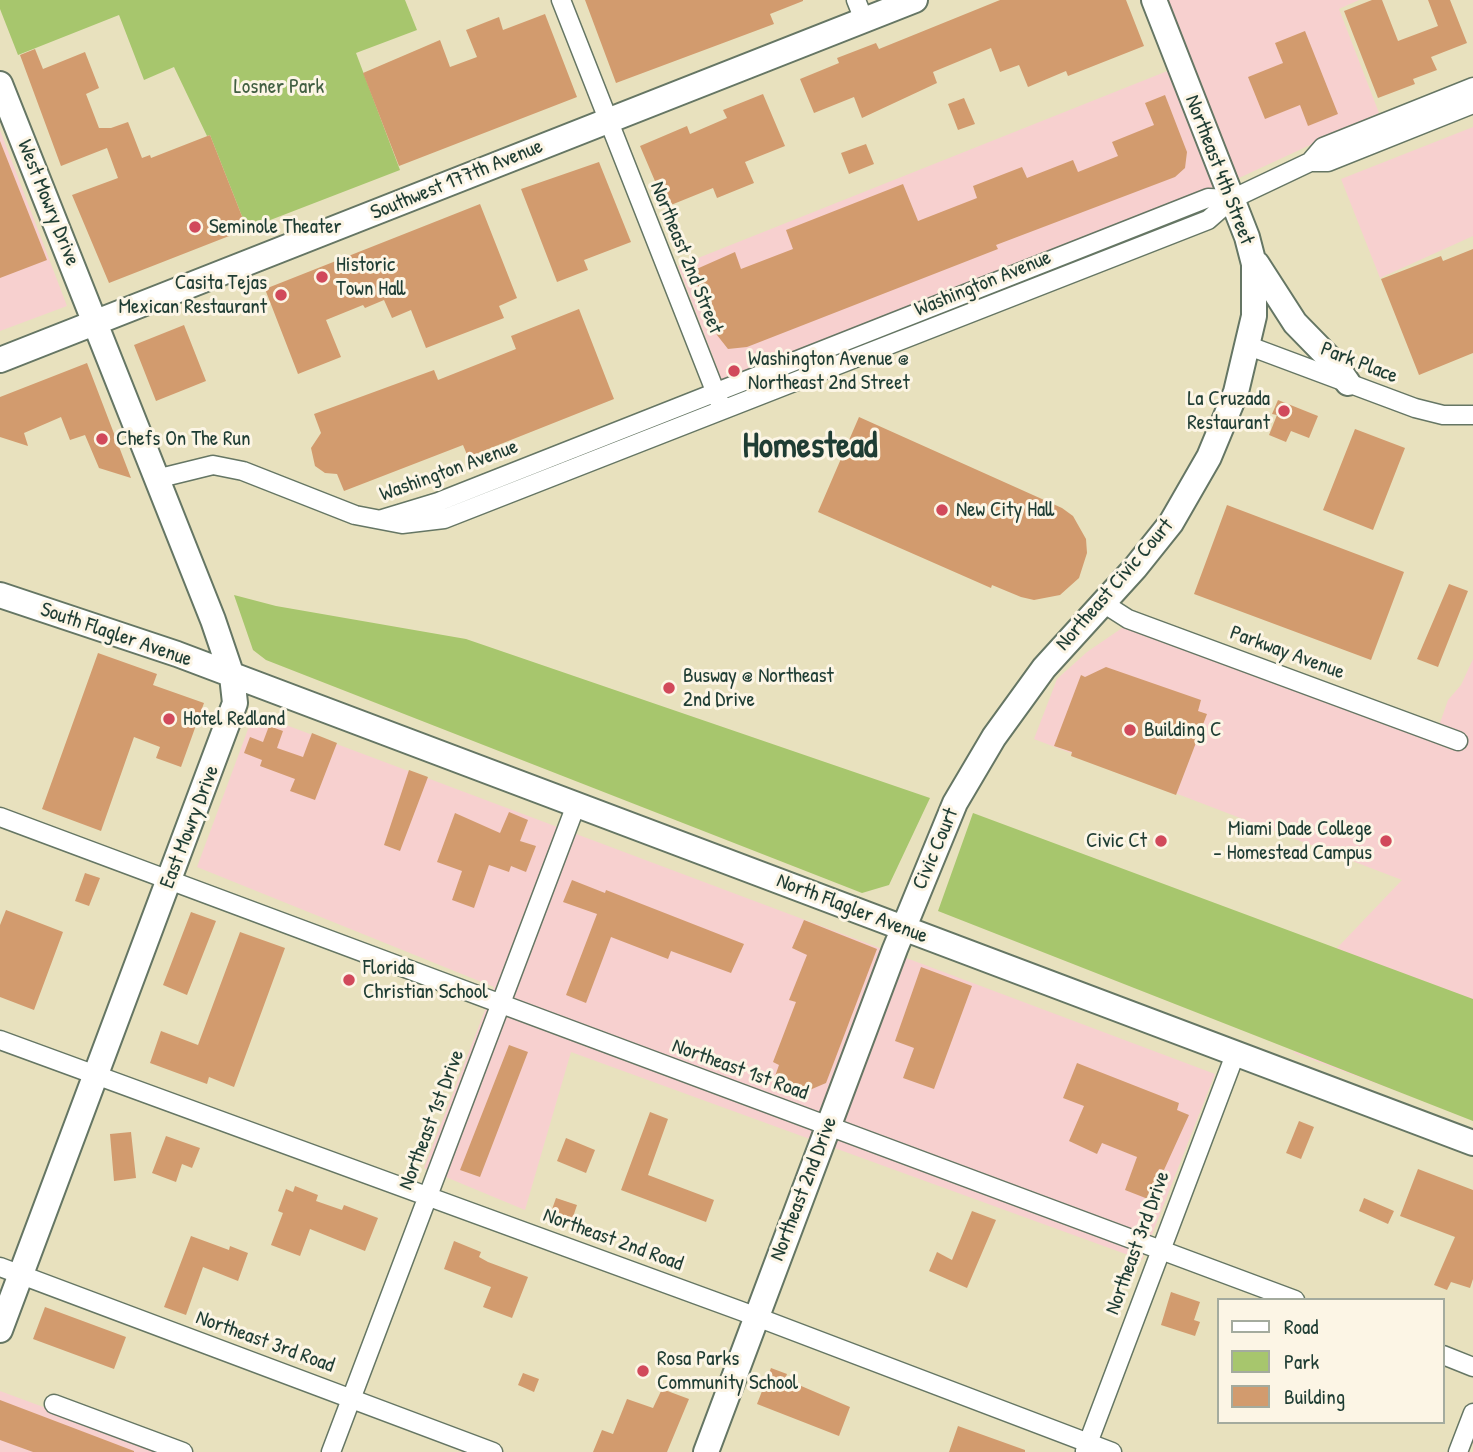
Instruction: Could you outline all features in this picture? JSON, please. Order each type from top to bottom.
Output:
[{"type":"street","name":"Northeast 2nd Street","points":[[561,0],[723,412]]},
{"type":"street","name":"Southwest 177th Avenue","points":[[0,360],[607,121],[860,10],[915,0]]},
{"type":"street","name":"Northeast 4th Street","points":[[1154,0],[1252,254],[1256,301],[1249,346]]},
{"type":"street","name":"West Mowry Drive","points":[[0,83],[95,323]]},
{"type":"street","name":"Washington Avenue","points":[[379,520],[418,524],[444,519],[723,412],[1208,220],[1232,199],[1310,162],[1323,148],[1473,87]]},
{"type":"street","name":"Washington Avenue","points":[[1310,162],[1328,162],[1473,104]]},
{"type":"street","name":"Washington Avenue","points":[[379,520],[438,502],[1208,198],[1232,199]]},
{"type":"street","points":[[1252,254],[1283,307],[1309,339],[1335,364],[1348,383]]},
{"type":"street","name":"East Mowry Drive","points":[[0,1330],[10,1271],[96,1075],[234,712],[232,676],[95,323]]},
{"type":"street","name":"Park Place","points":[[1249,346],[1415,408],[1464,416]]},
{"type":"street","name":"Northeast Civic Court","points":[[971,773],[1044,668],[1165,531],[1194,484],[1230,407],[1249,346]]},
{"type":"street","points":[[156,479],[213,465],[243,471],[329,507],[379,520]]},
{"type":"street","name":"South Flagler Avenue","points":[[0,595],[177,653],[232,676]]},
{"type":"street","name":"Parkway Avenue","points":[[1103,603],[1128,619],[1458,741]]},
{"type":"street","name":"North Flagler Avenue","points":[[232,676],[1473,1143]]},
{"type":"street","name":"Civic Court","points":[[904,927],[971,773]]},
{"type":"street","name":"Northeast 1st Drive","points":[[331,1452],[576,805]]},
{"type":"street","name":"Northeast 1st Road","points":[[0,817],[1290,1298]]},
{"type":"street","name":"Northeast 2nd Drive","points":[[706,1452],[904,927]]},
{"type":"street","name":"Northeast 2nd Road","points":[[0,1040],[756,1317],[1086,1447],[1112,1452]]},
{"type":"street","name":"Northeast 3rd Drive","points":[[1086,1447],[1236,1052]]},
{"type":"street","name":"Northeast 3rd Road","points":[[10,1271],[493,1452]]},
{"type":"street","points":[[1445,1356],[1473,1367]]},
{"type":"street","points":[[54,1404],[183,1452]]},
{"type":"street","points":[[1458,1452],[1473,1413]]},
{"type":"shaded area","points":[[1165,0],[1359,0],[1339,9],[1379,113],[1239,178],[723,383],[678,266],[1190,62]]},
{"type":"shaded area","points":[[1473,127],[1473,236],[1380,278],[1341,179]]},
{"type":"shaded area","points":[[0,130],[67,306],[0,331]]},
{"type":"shaded area","name":"Miami Dade College - Homestead Campus","points":[[1125,626],[1434,740],[1448,700],[1461,685],[1473,659],[1473,1119],[1294,1053],[1337,948],[1402,880],[1034,739],[1057,679],[1087,652]]},
{"type":"shaded area","points":[[254,713],[1215,1074],[1142,1260],[571,1052],[525,1210],[424,1168],[494,987],[197,867]]},
{"type":"shaded area","points":[[0,1391],[165,1452],[0,1452]]},
{"type":"green space","name":"Losner Park","points":[[0,0],[405,0],[417,30],[356,53],[400,170],[247,229],[210,135],[207,136],[174,67],[144,80],[119,15],[18,55],[0,9]]},
{"type":"green space","points":[[234,595],[276,606],[466,639],[930,798],[889,885],[862,893],[266,660],[253,650]]},
{"type":"green space","points":[[973,813],[1473,999],[1473,1121],[938,911]]},
{"type":"building","points":[[585,0],[803,1],[770,14],[774,24],[616,83]]},
{"type":"building","points":[[1000,0],[1126,0],[1144,46],[1068,76],[1066,71],[1028,87],[1019,65],[1000,72],[991,48],[933,72],[937,83],[862,118],[854,97],[814,113],[800,79],[839,63],[837,58],[876,43],[879,49]]},
{"type":"building","points":[[1372,0],[1382,0],[1398,41],[1438,26],[1428,0],[1450,0],[1467,43],[1431,57],[1437,70],[1413,79],[1415,84],[1378,98],[1344,11]]},
{"type":"building","points":[[545,14],[577,97],[399,166],[363,73],[440,40],[450,67],[477,57],[466,30],[499,17],[503,30]]},
{"type":"building","points":[[1305,31],[1338,114],[1308,126],[1300,105],[1265,119],[1248,77],[1283,63],[1275,43]]},
{"type":"building","points":[[35,49],[43,69],[85,52],[99,88],[86,94],[99,128],[111,128],[128,122],[142,158],[150,155],[151,158],[210,135],[247,229],[109,283],[72,195],[118,178],[107,148],[61,166],[20,55]]},
{"type":"building","points":[[763,94],[785,146],[745,162],[754,183],[717,198],[713,188],[666,207],[640,146],[687,126],[690,134],[727,118],[723,110]]},
{"type":"building","points":[[1165,95],[1187,152],[1185,168],[1175,177],[996,245],[998,249],[747,347],[728,349],[717,335],[692,271],[735,252],[741,269],[793,249],[786,230],[903,184],[918,221],[977,198],[973,186],[1022,167],[1027,178],[1073,160],[1078,172],[1118,156],[1112,142],[1154,125],[1145,103]]},
{"type":"building","points":[[964,98],[975,124],[958,130],[948,104]]},
{"type":"building","points":[[0,141],[47,260],[0,278]]},
{"type":"building","points":[[866,144],[874,164],[849,174],[841,153]]},
{"type":"building","points":[[599,162],[631,242],[584,260],[588,270],[557,282],[521,189]]},
{"type":"building","points":[[480,204],[517,298],[499,306],[504,318],[426,348],[411,310],[392,318],[384,300],[365,308],[363,305],[326,320],[341,357],[298,374],[265,289]]},
{"type":"building","points":[[1473,249],[1473,353],[1419,375],[1381,279],[1441,256],[1443,261]]},
{"type":"building","points":[[579,309],[614,399],[468,457],[463,445],[344,491],[337,474],[325,473],[315,466],[311,448],[321,433],[314,414],[434,370],[438,380],[516,349],[511,336]]},
{"type":"building","points":[[184,325],[206,381],[156,401],[134,345]]},
{"type":"building","points":[[87,363],[131,478],[99,468],[85,435],[70,440],[61,417],[24,433],[28,446],[0,437],[0,397]]},
{"type":"building","points":[[1278,400],[1318,416],[1309,438],[1291,431],[1286,442],[1269,435],[1277,415],[1272,414]]},
{"type":"building","name":"New City Hall","points":[[859,417],[1062,508],[1073,516],[1086,539],[1087,553],[1079,578],[1060,595],[1034,600],[1021,597],[992,585],[991,588],[818,512]]},
{"type":"building","points":[[1355,429],[1405,448],[1373,530],[1323,510]]},
{"type":"building","points":[[1227,505],[1404,572],[1371,660],[1194,594]]},
{"type":"building","points":[[1449,584],[1468,591],[1438,667],[1417,659]]},
{"type":"building","points":[[98,653],[157,674],[153,685],[204,703],[181,767],[156,758],[160,747],[134,737],[101,831],[42,809]]},
{"type":"building","name":"Building C","points":[[1106,667],[1201,700],[1198,711],[1207,714],[1176,795],[1071,756],[1072,752],[1054,746],[1081,675],[1085,677]]},
{"type":"building","points":[[269,726],[283,731],[277,748],[303,757],[312,733],[337,743],[315,800],[290,791],[295,779],[260,766],[262,760],[244,753],[250,737],[263,742]]},
{"type":"building","points":[[409,770],[428,777],[400,851],[384,845]]},
{"type":"building","points":[[509,812],[528,820],[520,841],[536,846],[526,872],[511,866],[509,872],[489,865],[474,908],[452,900],[462,871],[437,862],[455,813],[500,833]]},
{"type":"building","points":[[85,873],[100,878],[89,906],[75,901]]},
{"type":"building","points":[[572,880],[605,893],[606,890],[744,944],[731,973],[671,951],[668,959],[611,937],[586,1003],[566,995],[597,914],[563,902]]},
{"type":"building","points":[[6,910],[63,932],[34,1010],[0,997],[0,925]]},
{"type":"building","points":[[191,912],[216,921],[187,995],[163,985]]},
{"type":"building","points":[[804,920],[877,949],[826,1083],[805,1092],[774,1079],[779,1065],[773,1062],[796,1002],[789,1000],[807,955],[792,948]]},
{"type":"building","points":[[240,932],[285,948],[234,1087],[209,1077],[207,1084],[150,1063],[161,1031],[198,1045]]},
{"type":"building","points":[[921,967],[972,986],[934,1089],[903,1078],[914,1048],[895,1041]]},
{"type":"building","points":[[509,1045],[528,1052],[480,1177],[460,1170]]},
{"type":"building","points":[[1077,1063],[1179,1103],[1177,1110],[1189,1115],[1164,1170],[1159,1169],[1148,1199],[1125,1190],[1137,1157],[1102,1143],[1097,1154],[1069,1141],[1084,1106],[1063,1098]]},
{"type":"building","points":[[650,1112],[668,1119],[648,1175],[714,1200],[706,1222],[621,1190]]},
{"type":"building","points":[[1299,1121],[1314,1127],[1301,1159],[1286,1153]]},
{"type":"building","points":[[131,1132],[136,1178],[114,1181],[110,1134]]},
{"type":"building","points":[[166,1136],[200,1148],[192,1168],[182,1164],[176,1182],[152,1173]]},
{"type":"building","points":[[566,1138],[595,1150],[586,1173],[557,1161]]},
{"type":"building","points":[[1418,1169],[1473,1190],[1473,1279],[1470,1288],[1451,1282],[1447,1290],[1434,1285],[1455,1237],[1400,1216]]},
{"type":"building","points":[[295,1186],[318,1195],[316,1201],[342,1210],[344,1205],[378,1218],[365,1251],[310,1229],[300,1256],[271,1245],[283,1213],[278,1211],[286,1189],[293,1192]]},
{"type":"building","points":[[556,1198],[577,1205],[571,1223],[550,1215]]},
{"type":"building","points":[[1364,1198],[1394,1211],[1388,1224],[1359,1211]]},
{"type":"building","points":[[972,1211],[996,1220],[967,1288],[929,1271],[937,1252],[952,1260]]},
{"type":"building","points":[[191,1236],[229,1250],[230,1246],[248,1253],[238,1281],[203,1267],[186,1315],[164,1307]]},
{"type":"building","points":[[454,1241],[481,1252],[479,1257],[488,1262],[528,1277],[512,1318],[483,1307],[491,1287],[444,1269]]},
{"type":"building","points":[[1171,1292],[1200,1302],[1194,1320],[1200,1322],[1195,1336],[1161,1325]]},
{"type":"building","points":[[45,1307],[126,1337],[114,1369],[33,1339]]},
{"type":"building","points":[[771,1368],[787,1374],[785,1379],[850,1407],[839,1436],[757,1404]]},
{"type":"building","points":[[523,1373],[539,1379],[534,1392],[518,1385]]},
{"type":"building","points":[[662,1389],[689,1399],[667,1452],[593,1452],[602,1430],[613,1434],[627,1399],[653,1408]]},
{"type":"building","points":[[0,1400],[134,1452],[33,1452],[0,1440]]},
{"type":"building","points":[[958,1426],[1025,1450],[1025,1452],[949,1452]]},
{"type":"place","name":"Seminole Theater","points":[[195,227]]},
{"type":"place","name":"Historic Town Hall","points":[[322,277]]},
{"type":"place","name":"Casita Tejas Mexican Restaurant","points":[[281,295]]},
{"type":"place","name":"Washington Avenue @ Northeast 2nd Street","points":[[734,371]]},
{"type":"place","name":"La Cruzada Restaurant","points":[[1284,411]]},
{"type":"place","name":"Chefs On The Run","points":[[102,439]]},
{"type":"place","name":"New City Hall","points":[[942,510]]},
{"type":"place","name":"Busway @ Northeast 2nd Drive","points":[[669,688]]},
{"type":"place","name":"Hotel Redland","points":[[169,719]]},
{"type":"place","name":"Building C","points":[[1130,730]]},
{"type":"place","name":"Civic Ct","points":[[1161,841]]},
{"type":"place","name":"Miami Dade College - Homestead Campus","points":[[1386,841]]},
{"type":"place","name":"Florida Christian School","points":[[349,980]]},
{"type":"place","name":"Rosa Parks Community School","points":[[643,1371]]},
{"type":"district","name":"Homestead","points":[[810,448]]}]
